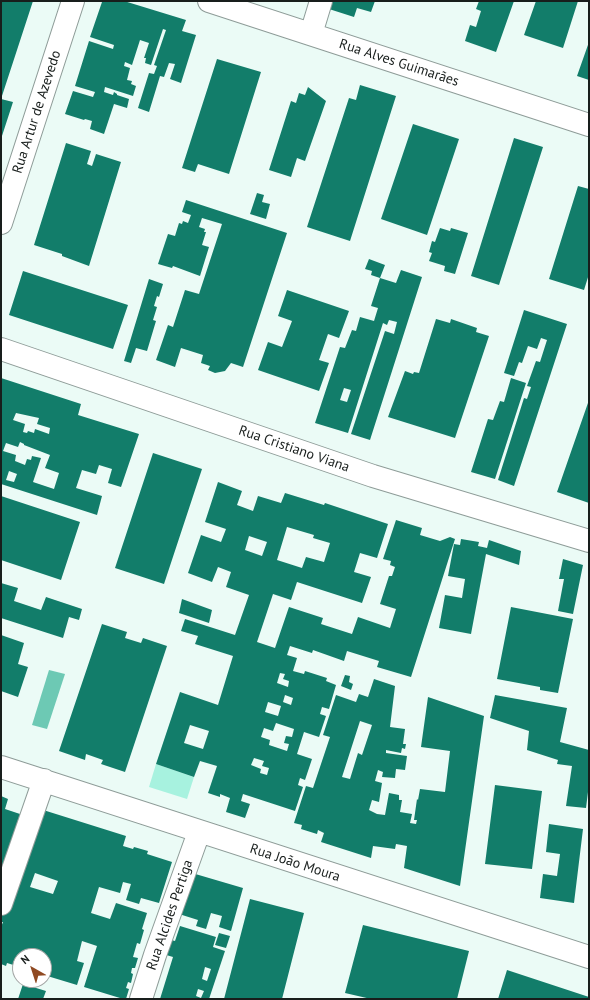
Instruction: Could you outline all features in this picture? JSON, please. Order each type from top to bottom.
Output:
[{"type":"street","name":"Rua Artur de Azevedo","points":[[1,223],[73,1]]},
{"type":"street","name":"Rua Alves Guimarães","points":[[209,1],[589,125]]},
{"type":"street","points":[[311,34],[321,1]]},
{"type":"street","name":"Rua Cristiano Viana","points":[[1,349],[373,476],[589,541]]},
{"type":"street","name":"Rua João Moura","points":[[1,767],[589,958]]},
{"type":"street","points":[[1,904],[44,780]]},
{"type":"street","name":"Rua Alcides Pertiga","points":[[141,999],[155,955],[199,832]]},
{"type":"shaded area","points":[[49,670],[65,674],[47,729],[32,725]]},
{"type":"shaded area","points":[[156,764],[194,777],[187,799],[149,787]]},
{"type":"building","points":[[1,1],[33,1],[1,99]]},
{"type":"building","points":[[124,1],[186,20],[182,31],[196,35],[181,83],[170,79],[175,64],[169,63],[164,77],[160,76],[149,112],[138,108],[149,73],[154,74],[157,66],[154,65],[166,30],[163,29],[151,65],[145,63],[146,58],[144,58],[149,43],[140,40],[132,65],[125,62],[124,66],[130,68],[127,80],[132,81],[131,84],[136,86],[133,96],[105,87],[104,92],[113,95],[114,92],[117,95],[129,99],[127,108],[114,104],[104,134],[90,129],[92,121],[65,114],[73,91],[93,97],[95,92],[75,86],[89,41],[113,49],[114,45],[90,37],[102,2]]},
{"type":"building","points":[[331,1],[375,1],[371,12],[357,8],[354,17],[329,9]]},
{"type":"building","points":[[479,1],[514,1],[496,52],[465,41],[470,25],[476,27],[481,11],[476,9]]},
{"type":"building","points":[[536,1],[578,1],[563,48],[524,35]]},
{"type":"building","points":[[589,42],[589,80],[577,76]]},
{"type":"building","points":[[217,59],[261,72],[229,174],[198,164],[195,172],[182,168]]},
{"type":"building","points":[[360,85],[396,96],[350,241],[307,227],[349,98],[356,100]]},
{"type":"building","points":[[308,87],[326,101],[305,161],[297,158],[291,177],[269,170],[291,101],[296,103],[299,93],[305,95]]},
{"type":"building","points":[[1,99],[13,102],[1,139]]},
{"type":"building","points":[[413,124],[459,139],[427,235],[381,219]]},
{"type":"building","points":[[514,138],[543,147],[499,285],[471,276]]},
{"type":"building","points":[[66,143],[91,151],[87,164],[92,166],[96,154],[121,162],[89,266],[62,256],[62,254],[34,245]]},
{"type":"building","points":[[578,186],[589,189],[589,274],[584,290],[549,279]]},
{"type":"building","points":[[257,193],[264,195],[262,202],[270,204],[266,219],[250,214]]},
{"type":"building","points":[[186,200],[287,233],[243,367],[231,363],[225,371],[215,373],[208,370],[210,366],[201,363],[203,355],[181,348],[175,367],[156,360],[168,325],[173,327],[185,290],[199,294],[222,224],[202,218],[199,227],[205,229],[204,232],[206,232],[202,245],[209,247],[200,276],[173,266],[172,268],[158,264],[168,234],[175,236],[179,223],[182,224],[183,221],[188,223],[191,215],[182,212]]},
{"type":"building","points":[[440,228],[450,231],[451,228],[468,233],[455,274],[444,271],[445,266],[429,261],[432,253],[429,252],[432,241],[435,242]]},
{"type":"building","points":[[369,259],[385,265],[380,278],[371,275],[372,271],[365,269]]},
{"type":"building","points":[[401,270],[422,277],[370,440],[351,434],[385,331],[394,334],[397,322],[389,320],[387,325],[383,323],[348,433],[315,423],[340,347],[345,348],[352,330],[356,331],[360,317],[374,321],[378,308],[371,306],[380,278],[396,283]],"holes":[[[344,388],[351,390],[347,402],[340,400]]]},
{"type":"building","points":[[23,271],[128,305],[113,349],[9,315]]},
{"type":"building","points":[[149,279],[163,284],[159,297],[157,296],[154,306],[157,307],[153,320],[156,321],[147,351],[136,348],[131,363],[124,361]]},
{"type":"building","points":[[287,290],[349,311],[339,338],[328,334],[319,360],[329,363],[319,391],[258,370],[268,342],[282,347],[292,321],[278,316]]},
{"type":"building","points":[[524,310],[567,324],[514,486],[498,480],[524,398],[527,399],[531,387],[527,386],[536,361],[540,362],[547,340],[541,338],[537,349],[528,346],[522,363],[519,362],[514,376],[504,373]]},
{"type":"building","points":[[436,319],[450,323],[451,319],[477,328],[476,332],[489,336],[455,438],[388,417],[405,371],[413,374],[414,372],[419,373]]},
{"type":"building","points":[[1,378],[81,404],[78,415],[139,434],[121,487],[108,483],[112,469],[99,465],[96,474],[82,470],[76,488],[102,496],[97,515],[1,484]],"holes":[[[16,413],[39,418],[37,424],[50,428],[49,434],[35,429],[34,433],[28,431],[27,433],[23,432],[25,424],[13,420]],[[20,442],[50,455],[45,468],[59,473],[54,489],[33,482],[41,458],[32,456],[31,460],[27,459],[25,465],[15,461],[16,455],[3,451],[6,443],[18,447]],[[9,471],[17,474],[14,482],[6,480]]]},
{"type":"building","points":[[511,378],[526,383],[495,479],[471,472],[488,419],[493,420],[500,401],[504,402]]},
{"type":"building","points":[[589,400],[589,503],[557,492]]},
{"type":"building","points":[[153,453],[202,469],[164,584],[115,568]]},
{"type":"building","points":[[218,482],[242,491],[237,505],[253,511],[258,496],[281,503],[285,493],[324,505],[325,503],[388,524],[377,558],[360,553],[354,572],[371,577],[362,603],[297,582],[291,600],[273,594],[257,642],[275,648],[289,607],[323,618],[321,624],[352,634],[358,617],[390,628],[396,609],[380,604],[389,576],[392,576],[395,567],[390,565],[391,561],[383,559],[396,520],[422,528],[420,535],[440,541],[450,537],[455,539],[411,677],[377,667],[379,661],[347,651],[344,661],[313,650],[312,653],[290,646],[287,655],[297,658],[293,671],[304,674],[305,671],[327,678],[326,681],[336,685],[329,709],[322,707],[320,714],[326,716],[319,737],[304,732],[297,754],[312,759],[305,780],[300,778],[298,785],[303,787],[295,811],[243,794],[241,801],[250,804],[245,818],[226,812],[230,798],[220,794],[220,797],[208,793],[217,766],[200,761],[194,777],[156,764],[180,692],[218,705],[233,656],[195,644],[198,636],[181,631],[185,619],[235,635],[249,595],[226,587],[231,572],[218,567],[212,582],[188,573],[201,535],[221,542],[226,529],[205,522]],"holes":[[[287,527],[314,535],[313,538],[330,543],[324,562],[306,557],[302,568],[277,560]],[[249,536],[267,542],[262,556],[245,550]],[[280,673],[285,674],[283,679],[289,681],[288,687],[277,683]],[[285,695],[293,698],[291,705],[283,702]],[[268,702],[281,706],[278,716],[265,712]],[[276,723],[294,729],[292,737],[286,736],[284,743],[289,744],[287,751],[269,745],[270,740],[261,737],[264,728],[273,731]],[[190,725],[209,731],[203,749],[184,743]],[[254,758],[264,761],[262,766],[269,768],[267,775],[260,773],[261,769],[251,765]]]},
{"type":"building","points":[[1,496],[80,522],[61,580],[1,560]]},
{"type":"building","points":[[461,539],[479,542],[478,546],[487,548],[489,540],[521,551],[519,565],[486,554],[471,634],[439,628],[445,595],[462,598],[465,579],[448,576],[454,544],[460,545]]},
{"type":"building","points":[[563,559],[583,565],[573,614],[558,611],[564,579],[559,579]]},
{"type":"building","points":[[1,583],[18,588],[14,601],[41,610],[46,597],[82,609],[79,620],[69,617],[63,638],[1,618]]},
{"type":"building","points":[[182,599],[212,610],[209,623],[179,613]]},
{"type":"building","points":[[511,607],[573,619],[558,693],[540,690],[540,687],[497,679]]},
{"type":"building","points":[[102,624],[127,632],[125,638],[141,643],[143,638],[167,646],[125,772],[101,764],[103,760],[86,754],[85,760],[59,751]]},
{"type":"building","points":[[1,635],[24,643],[18,664],[28,667],[18,697],[1,691]]},
{"type":"building","points":[[345,675],[350,676],[349,682],[353,684],[351,690],[341,686]]},
{"type":"building","points":[[374,679],[395,686],[390,727],[405,729],[403,744],[406,744],[405,749],[402,748],[401,753],[386,750],[386,753],[407,756],[405,770],[396,769],[395,778],[382,777],[383,772],[378,770],[375,781],[382,783],[379,802],[372,800],[369,810],[377,814],[385,815],[389,793],[399,795],[399,800],[402,800],[400,812],[412,814],[410,823],[416,824],[417,820],[414,820],[420,789],[445,792],[450,751],[421,747],[428,697],[484,716],[460,886],[404,868],[407,846],[396,844],[395,849],[373,846],[371,858],[321,842],[324,833],[318,830],[317,834],[301,829],[302,825],[294,823],[306,786],[313,788],[330,737],[323,735],[336,695],[356,702],[359,694],[368,697]],"holes":[[[360,721],[372,725],[362,755],[358,753],[350,779],[342,777]]]},
{"type":"building","points":[[495,695],[567,708],[560,742],[589,750],[589,784],[586,808],[566,806],[572,766],[557,764],[558,760],[527,750],[529,731],[490,718]]},
{"type":"building","points":[[495,785],[542,791],[532,869],[485,864]]},
{"type":"building","points":[[1,796],[8,799],[5,809],[20,814],[2,869],[1,869]]},
{"type":"building","points":[[40,809],[126,836],[123,846],[148,851],[147,854],[172,862],[159,903],[141,898],[139,904],[126,900],[131,884],[123,882],[120,893],[99,887],[91,913],[110,919],[116,903],[147,913],[142,929],[144,930],[140,944],[137,943],[133,957],[138,958],[135,968],[132,968],[131,973],[133,974],[131,983],[128,982],[126,988],[129,989],[126,999],[84,987],[97,946],[82,941],[77,961],[84,963],[77,985],[52,977],[52,948],[12,948],[12,965],[7,963],[6,966],[1,964],[1,927],[3,922],[1,922],[1,917],[35,815]],"holes":[[[35,873],[58,881],[53,894],[30,887]]]},
{"type":"building","points":[[549,824],[583,829],[574,903],[540,898],[543,874],[557,876],[560,854],[546,852]]},
{"type":"building","points":[[192,873],[243,888],[231,931],[219,927],[222,916],[211,913],[206,929],[196,926],[198,920],[179,914]]},
{"type":"building","points":[[250,899],[304,913],[282,999],[224,999]]},
{"type":"building","points":[[363,925],[469,951],[457,999],[371,999],[345,993]]},
{"type":"building","points":[[180,926],[216,937],[213,947],[225,951],[209,999],[160,999],[173,957],[163,954],[168,939],[175,941]],"holes":[[[205,967],[211,969],[207,981],[202,979]],[[198,989],[204,991],[201,998],[196,996]]]},
{"type":"building","points":[[219,933],[230,936],[226,948],[215,945]]},
{"type":"building","points":[[507,970],[589,997],[589,999],[498,999]]},
{"type":"building","points":[[22,988],[36,988],[46,991],[43,999],[18,999]]}]
